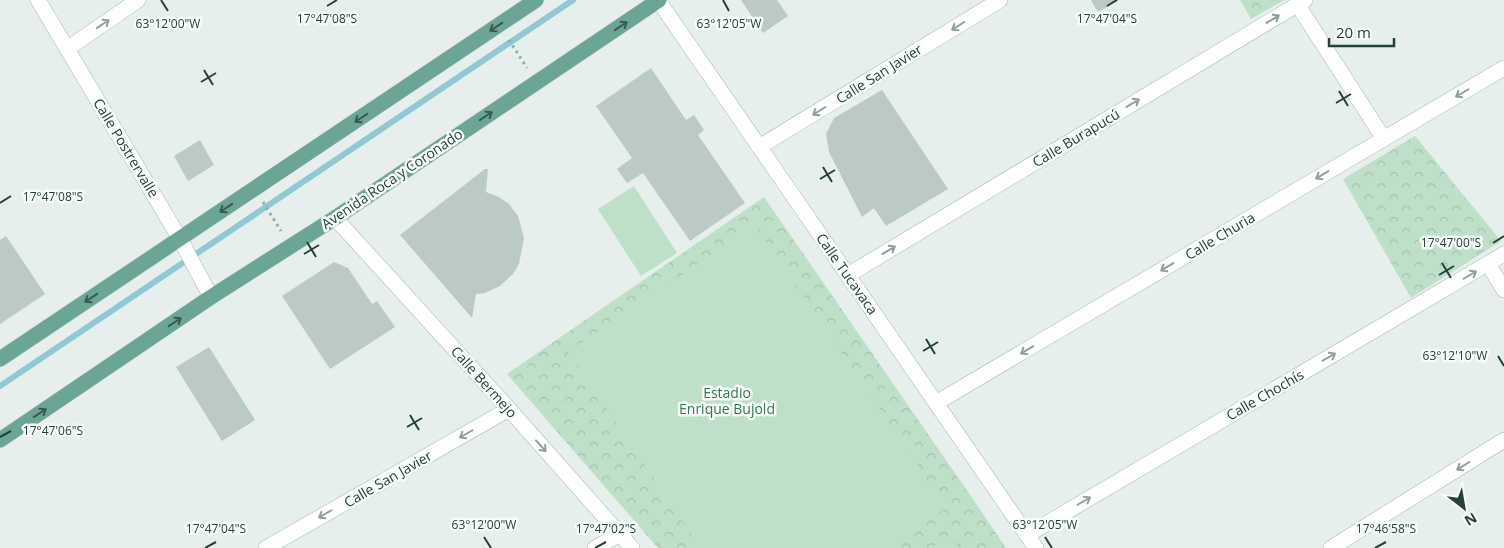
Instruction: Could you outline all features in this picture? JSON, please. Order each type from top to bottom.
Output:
[{"type":"main road","name":"Avenida Roca y Coronado","points":[[0,440],[211,297],[334,218],[658,0]]},
{"type":"main road","points":[[0,359],[183,245],[534,1]]},
{"type":"street","name":"Calle Postrervalle","points":[[38,0],[183,245],[211,297]]},
{"type":"street","points":[[67,49],[138,0]]},
{"type":"street","name":"Calle Tucavaca","points":[[658,0],[1036,548]]},
{"type":"street","name":"Calle San Javier","points":[[760,147],[1000,0]]},
{"type":"street","points":[[1301,2],[1384,139]]},
{"type":"street","name":"Calle Burapucú","points":[[848,275],[1301,2]]},
{"type":"street","name":"Calle Churia","points":[[936,403],[1504,68]]},
{"type":"street","name":"Calle Bermejo","points":[[334,218],[509,409],[632,548]]},
{"type":"street","name":"Calle Chochís","points":[[1027,535],[1504,254]]},
{"type":"street","points":[[1488,264],[1504,290]]},
{"type":"street","name":"Calle San Javier","points":[[266,548],[509,409]]},
{"type":"street","points":[[1331,548],[1504,440]]},
{"type":"street","points":[[595,548],[620,534]]},
{"type":"path","points":[[508,40],[520,58]]},
{"type":"path","points":[[264,203],[281,230]]},
{"type":"green space","points":[[1240,0],[1284,0],[1251,19]]},
{"type":"green space","points":[[1415,136],[1501,241],[1411,298],[1343,179]]},
{"type":"green space","points":[[634,186],[677,253],[641,276],[598,209]]},
{"type":"green space","name":"Estadio Enrique Bujold","points":[[764,197],[1006,548],[658,548],[507,374]]},
{"type":"green space","name":"Estadio Enrique Bujold","points":[[755,225],[946,508],[888,548],[701,548],[568,352]]},
{"type":"green space","points":[[951,535],[959,548],[931,548]]},
{"type":"building","points":[[741,0],[777,0],[788,16],[763,33]]},
{"type":"building","points":[[1091,0],[1119,0],[1098,12]]},
{"type":"building","points":[[651,68],[686,120],[694,115],[704,130],[698,135],[745,203],[690,241],[643,173],[627,183],[617,169],[632,158],[596,106]]},
{"type":"building","points":[[882,90],[948,189],[886,226],[874,208],[862,217],[829,152],[826,134],[834,118]]},
{"type":"building","points":[[200,140],[214,165],[188,181],[174,156]]},
{"type":"building","points":[[485,169],[488,169],[486,192],[499,197],[509,204],[518,216],[524,238],[519,264],[513,274],[500,286],[485,293],[476,294],[472,318],[400,235]]},
{"type":"building","points":[[6,236],[45,294],[0,324],[0,240]]},
{"type":"building","points":[[334,262],[348,268],[372,304],[377,301],[395,327],[330,369],[282,296]]},
{"type":"building","points":[[209,347],[255,420],[222,441],[176,367]]},
{"type":"waterway","points":[[0,386],[573,0]]}]
